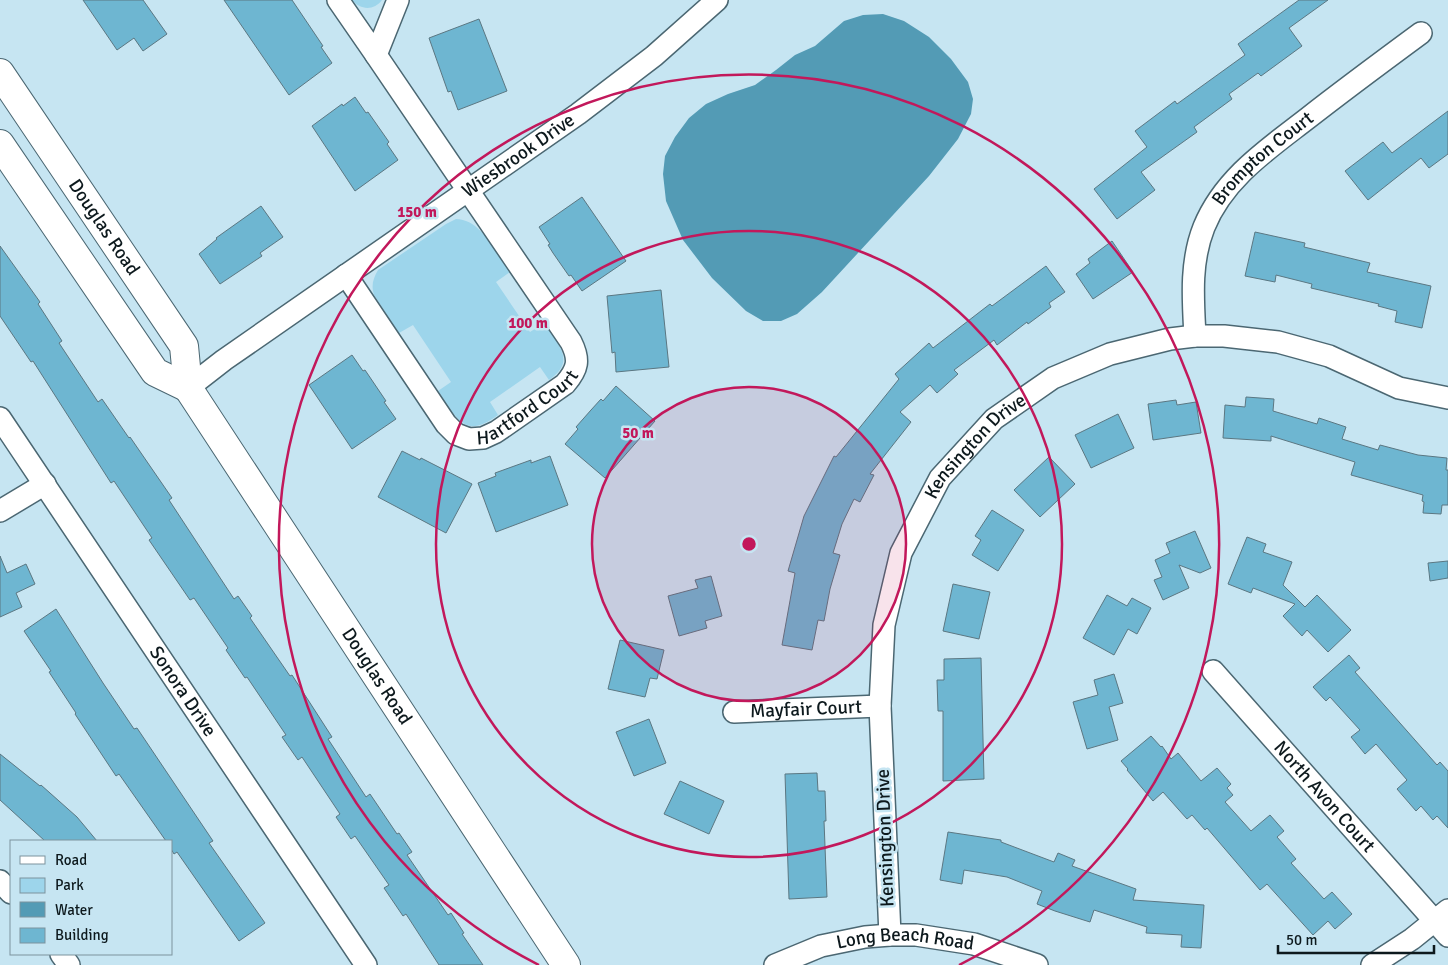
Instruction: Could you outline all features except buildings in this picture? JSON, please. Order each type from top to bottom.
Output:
[{"type":"street","name":"Hartford Court","points":[[338,0],[571,342],[576,352],[577,364],[573,375],[565,384],[496,432],[483,438],[469,439],[456,434],[446,424],[346,275]]},
{"type":"street","points":[[376,55],[398,0]]},
{"type":"street","name":"Wiesbrook Drive","points":[[188,388],[224,360],[578,114],[654,56],[717,0]]},
{"type":"street","name":"Brompton Court","points":[[1195,336],[1193,271],[1203,228],[1213,207],[1227,187],[1253,161],[1421,33]]},
{"type":"street","name":"Douglas Road","points":[[0,73],[184,346],[188,388],[566,965]]},
{"type":"street","name":"Douglas Road","points":[[0,144],[155,372],[188,388]]},
{"type":"street","name":"Kensington Drive","points":[[890,934],[880,706],[884,624],[901,553],[940,478],[994,419],[1053,378],[1110,354],[1170,339],[1195,336],[1224,336],[1278,342],[1329,356],[1399,388],[1448,398]]},
{"type":"street","name":"Sonora Drive","points":[[0,418],[366,965]]},
{"type":"street","points":[[0,511],[45,484]]},
{"type":"street","name":"North Avon Court","points":[[1213,671],[1444,922]]},
{"type":"street","name":"Mayfair Court","points":[[734,712],[880,706]]},
{"type":"street","points":[[0,881],[10,891]]},
{"type":"street","points":[[1372,965],[1412,939],[1444,922]]},
{"type":"street","name":"Long Beach Road","points":[[775,965],[821,946],[890,934],[916,935],[974,944],[1037,965]]},
{"type":"green space","points":[[352,0],[382,0],[379,4],[367,8],[359,6]]},
{"type":"green space","points":[[456,219],[473,225],[488,239],[510,272],[496,282],[530,332],[544,323],[559,345],[563,359],[562,366],[549,380],[540,367],[490,402],[498,415],[477,426],[469,426],[463,423],[451,410],[438,391],[451,382],[413,325],[399,333],[374,295],[373,288],[378,270]]},
{"type":"water","points":[[883,14],[904,21],[929,37],[951,59],[968,82],[973,99],[971,114],[958,139],[929,176],[822,292],[797,314],[781,321],[763,321],[746,311],[712,278],[683,240],[666,201],[663,174],[665,156],[675,137],[689,118],[706,104],[755,85],[795,55],[815,46],[844,21],[863,15]]}]
